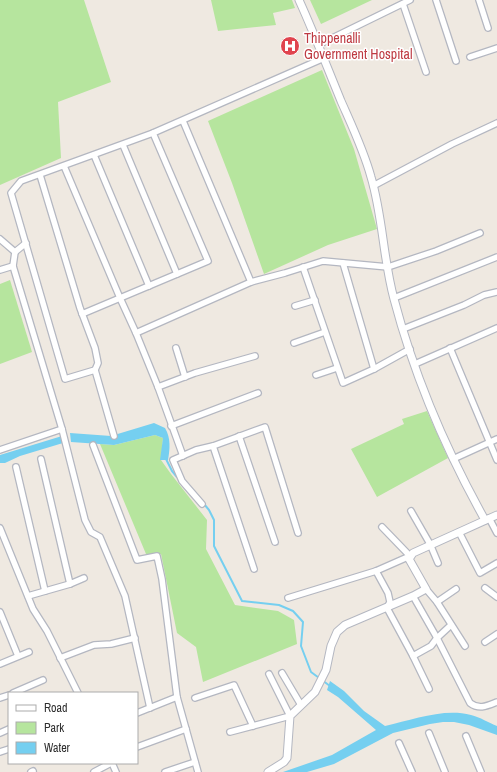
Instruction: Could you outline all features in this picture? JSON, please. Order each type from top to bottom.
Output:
[{"type":"street","points":[[299,0],[358,140],[371,177],[379,211],[394,298],[428,401],[464,483],[497,533]]},
{"type":"street","points":[[318,45],[410,0]]},
{"type":"street","points":[[436,0],[456,61]]},
{"type":"street","points":[[479,0],[488,28]]},
{"type":"street","points":[[403,4],[426,72]]},
{"type":"street","points":[[470,57],[497,48]]},
{"type":"street","points":[[40,174],[82,314],[95,348],[98,363],[94,370],[65,379],[11,193],[21,181],[183,121],[324,58]]},
{"type":"street","points":[[183,121],[251,282]]},
{"type":"street","points":[[373,186],[452,144],[497,123]]},
{"type":"street","points":[[82,314],[208,260],[153,133]]},
{"type":"street","points":[[123,144],[177,274]]},
{"type":"street","points":[[94,155],[149,286]]},
{"type":"street","points":[[64,166],[136,333],[158,387],[183,456]]},
{"type":"street","points":[[136,333],[251,282],[323,261],[388,267],[436,251],[480,233]]},
{"type":"street","points":[[0,239],[15,252]]},
{"type":"street","points":[[26,243],[15,252],[13,266],[62,429],[85,520],[91,532],[100,537],[125,596],[150,708]]},
{"type":"street","points":[[394,298],[497,257]]},
{"type":"street","points":[[343,263],[374,370]]},
{"type":"street","points":[[0,270],[13,266]]},
{"type":"street","points":[[303,267],[343,383],[374,370],[410,349]]},
{"type":"street","points":[[403,329],[464,305],[484,295],[497,292]]},
{"type":"street","points":[[295,306],[315,300]]},
{"type":"street","points":[[415,364],[496,328],[497,335]]},
{"type":"street","points":[[294,343],[325,332]]},
{"type":"street","points":[[176,348],[185,377]]},
{"type":"street","points":[[450,348],[497,460]]},
{"type":"street","points":[[158,387],[185,377],[255,356]]},
{"type":"street","points":[[316,375],[337,368]]},
{"type":"street","points":[[94,370],[114,436]]},
{"type":"street","points":[[171,426],[258,393]]},
{"type":"street","points":[[202,504],[182,481],[173,460],[196,450],[213,446],[265,427],[298,533]]},
{"type":"street","points":[[0,450],[62,429]]},
{"type":"street","points":[[239,436],[275,542]]},
{"type":"street","points":[[453,459],[497,439]]},
{"type":"street","points":[[93,445],[137,560],[157,556],[162,579],[177,697],[198,772]]},
{"type":"street","points":[[213,446],[254,569]]},
{"type":"street","points":[[41,459],[70,584]]},
{"type":"street","points":[[16,467],[45,591]]},
{"type":"street","points":[[411,511],[430,544],[438,562]]},
{"type":"street","points":[[288,598],[376,571],[410,556],[430,544],[497,515]]},
{"type":"street","points":[[382,527],[410,556],[410,561],[426,589],[437,602],[465,646]]},
{"type":"street","points":[[0,528],[33,609],[47,631],[77,692]]},
{"type":"street","points":[[458,532],[480,573],[497,563]]},
{"type":"street","points":[[376,571],[388,593],[390,602],[387,608]]},
{"type":"street","points":[[28,596],[70,584],[84,578]]},
{"type":"street","points":[[485,588],[497,597]]},
{"type":"street","points":[[230,732],[290,716],[315,692],[326,670],[331,646],[337,632],[345,625],[414,596],[426,589]]},
{"type":"street","points":[[437,602],[456,590]]},
{"type":"street","points":[[414,596],[470,704],[475,707],[483,707],[497,702]]},
{"type":"street","points":[[387,608],[430,689]]},
{"type":"street","points":[[0,612],[18,656]]},
{"type":"street","points":[[413,656],[431,646],[451,625]]},
{"type":"street","points":[[485,642],[497,634]]},
{"type":"street","points":[[60,658],[94,645],[111,644],[135,638]]},
{"type":"street","points":[[0,664],[29,652]]},
{"type":"street","points":[[282,673],[301,705]]},
{"type":"street","points":[[268,772],[288,758],[290,716],[269,674]]},
{"type":"street","points":[[15,692],[43,680]]},
{"type":"street","points":[[195,698],[234,684],[253,726]]},
{"type":"street","points":[[138,713],[177,697]]},
{"type":"street","points":[[138,747],[186,729]]},
{"type":"street","points":[[429,733],[445,772]]},
{"type":"street","points":[[466,736],[479,771]]},
{"type":"street","points":[[399,743],[412,772]]},
{"type":"street","points":[[165,772],[195,762]]},
{"type":"street","points":[[94,772],[109,764]]},
{"type":"green space","points":[[0,0],[84,0],[111,82],[58,102],[61,158],[0,185]]},
{"type":"green space","points":[[211,0],[292,0],[295,8],[273,13],[276,25],[218,31]]},
{"type":"green space","points":[[310,0],[372,0],[321,24]]},
{"type":"green space","points":[[322,70],[354,149],[377,229],[328,245],[264,274],[232,183],[208,121]]},
{"type":"green space","points":[[10,280],[32,352],[0,364],[0,284]]},
{"type":"green space","points":[[427,411],[448,458],[377,497],[351,449],[404,424],[402,419]]},
{"type":"green space","points":[[155,435],[163,438],[161,460],[207,520],[206,549],[235,605],[278,611],[294,620],[297,644],[203,682],[196,647],[177,633],[161,554],[146,554],[100,444],[114,445]]},
{"type":"water","points":[[154,423],[165,428],[167,432],[170,444],[168,460],[160,460],[163,438],[155,435],[114,445],[71,442],[70,433],[111,436]]},
{"type":"water","points":[[62,436],[63,443],[20,456],[5,463],[0,463],[0,455]]},
{"type":"water","points":[[330,681],[344,691],[364,711],[385,726],[439,714],[460,713],[474,716],[497,726],[497,735],[469,725],[454,722],[430,724],[393,733],[334,764],[307,772],[283,772],[332,755],[376,730],[338,697],[327,690]]},
{"type":"waterway","points":[[166,459],[177,477]]},
{"type":"waterway","points":[[204,504],[214,520],[214,546],[242,601],[279,605],[293,611],[303,622],[301,646],[311,672],[330,686]]},
{"type":"place","name":"Thippenalli Government Hospital","points":[[290,46]]}]
